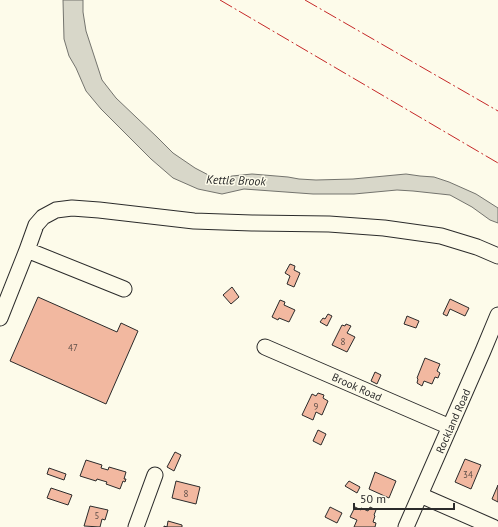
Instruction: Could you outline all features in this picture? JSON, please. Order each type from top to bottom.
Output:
[{"type":"street","points":[[0,318],[36,225],[43,217],[56,210],[72,208],[194,221],[329,224],[384,228],[441,236],[477,247],[498,256]]},
{"type":"street","points":[[27,250],[124,289]]},
{"type":"street","name":"Rockland Road","points":[[406,527],[484,351],[498,315]]},
{"type":"street","name":"Brook Road","points":[[265,347],[450,428]]},
{"type":"street","points":[[136,527],[155,475]]},
{"type":"street","points":[[420,495],[493,527]]},
{"type":"water","name":"Kettle Brook","points":[[63,0],[83,0],[86,31],[102,80],[116,98],[173,153],[195,168],[218,180],[232,176],[252,174],[316,180],[353,179],[406,174],[434,177],[476,194],[498,208],[498,223],[490,220],[472,207],[450,195],[397,190],[354,194],[313,194],[244,189],[222,194],[198,189],[173,178],[151,159],[101,109],[86,91],[69,56],[64,39]]},
{"type":"building","points":[[290,264],[295,266],[294,270],[300,273],[294,287],[287,284],[290,276],[285,273]]},
{"type":"building","points":[[232,287],[239,297],[231,304],[223,295]]},
{"type":"building","points":[[38,297],[117,332],[121,323],[138,331],[106,404],[10,361]]},
{"type":"building","points":[[450,299],[469,308],[465,316],[450,309],[447,316],[443,314]]},
{"type":"building","points":[[280,300],[285,302],[284,305],[295,310],[289,322],[272,317]]},
{"type":"building","points":[[328,314],[332,316],[327,326],[320,322],[323,318],[325,319]]},
{"type":"building","points":[[407,316],[419,321],[416,328],[404,324]]},
{"type":"building","points":[[346,324],[351,326],[347,333],[355,337],[347,352],[332,345],[342,325],[345,326]]},
{"type":"building","points":[[425,358],[440,364],[437,371],[440,373],[438,378],[435,377],[432,384],[424,381],[422,386],[417,383],[417,378]]},
{"type":"building","points":[[375,372],[381,375],[377,384],[371,381]]},
{"type":"building","points":[[318,393],[324,395],[323,398],[328,401],[322,415],[316,412],[313,420],[302,415],[312,394],[316,396]]},
{"type":"building","points":[[318,430],[326,434],[321,445],[313,441]]},
{"type":"building","points":[[175,452],[181,455],[174,471],[167,467]]},
{"type":"building","points":[[465,459],[481,465],[471,489],[455,482]]},
{"type":"building","points":[[86,460],[102,465],[101,468],[108,470],[109,467],[126,472],[124,479],[126,479],[125,482],[123,481],[120,489],[106,484],[107,482],[97,479],[96,481],[80,476]]},
{"type":"building","points":[[49,468],[66,474],[64,480],[47,474]]},
{"type":"building","points":[[375,472],[396,481],[389,498],[369,489]]},
{"type":"building","points":[[176,481],[200,487],[196,504],[172,498]]},
{"type":"building","points":[[349,481],[360,487],[357,493],[345,486]]},
{"type":"building","points":[[498,485],[498,502],[492,499]]},
{"type":"building","points":[[51,488],[72,495],[68,505],[47,498]]},
{"type":"building","points":[[90,506],[108,510],[105,520],[102,519],[100,527],[84,526]]},
{"type":"building","points":[[330,507],[342,513],[337,523],[325,517]]},
{"type":"building","points":[[355,507],[368,511],[370,507],[376,510],[373,522],[376,523],[375,527],[354,527],[357,520],[350,517]]},
{"type":"building","points":[[168,521],[182,525],[182,527],[167,527]]},
{"type":"power","points":[[220,0],[498,163]]},
{"type":"power","points":[[305,0],[498,111]]}]
